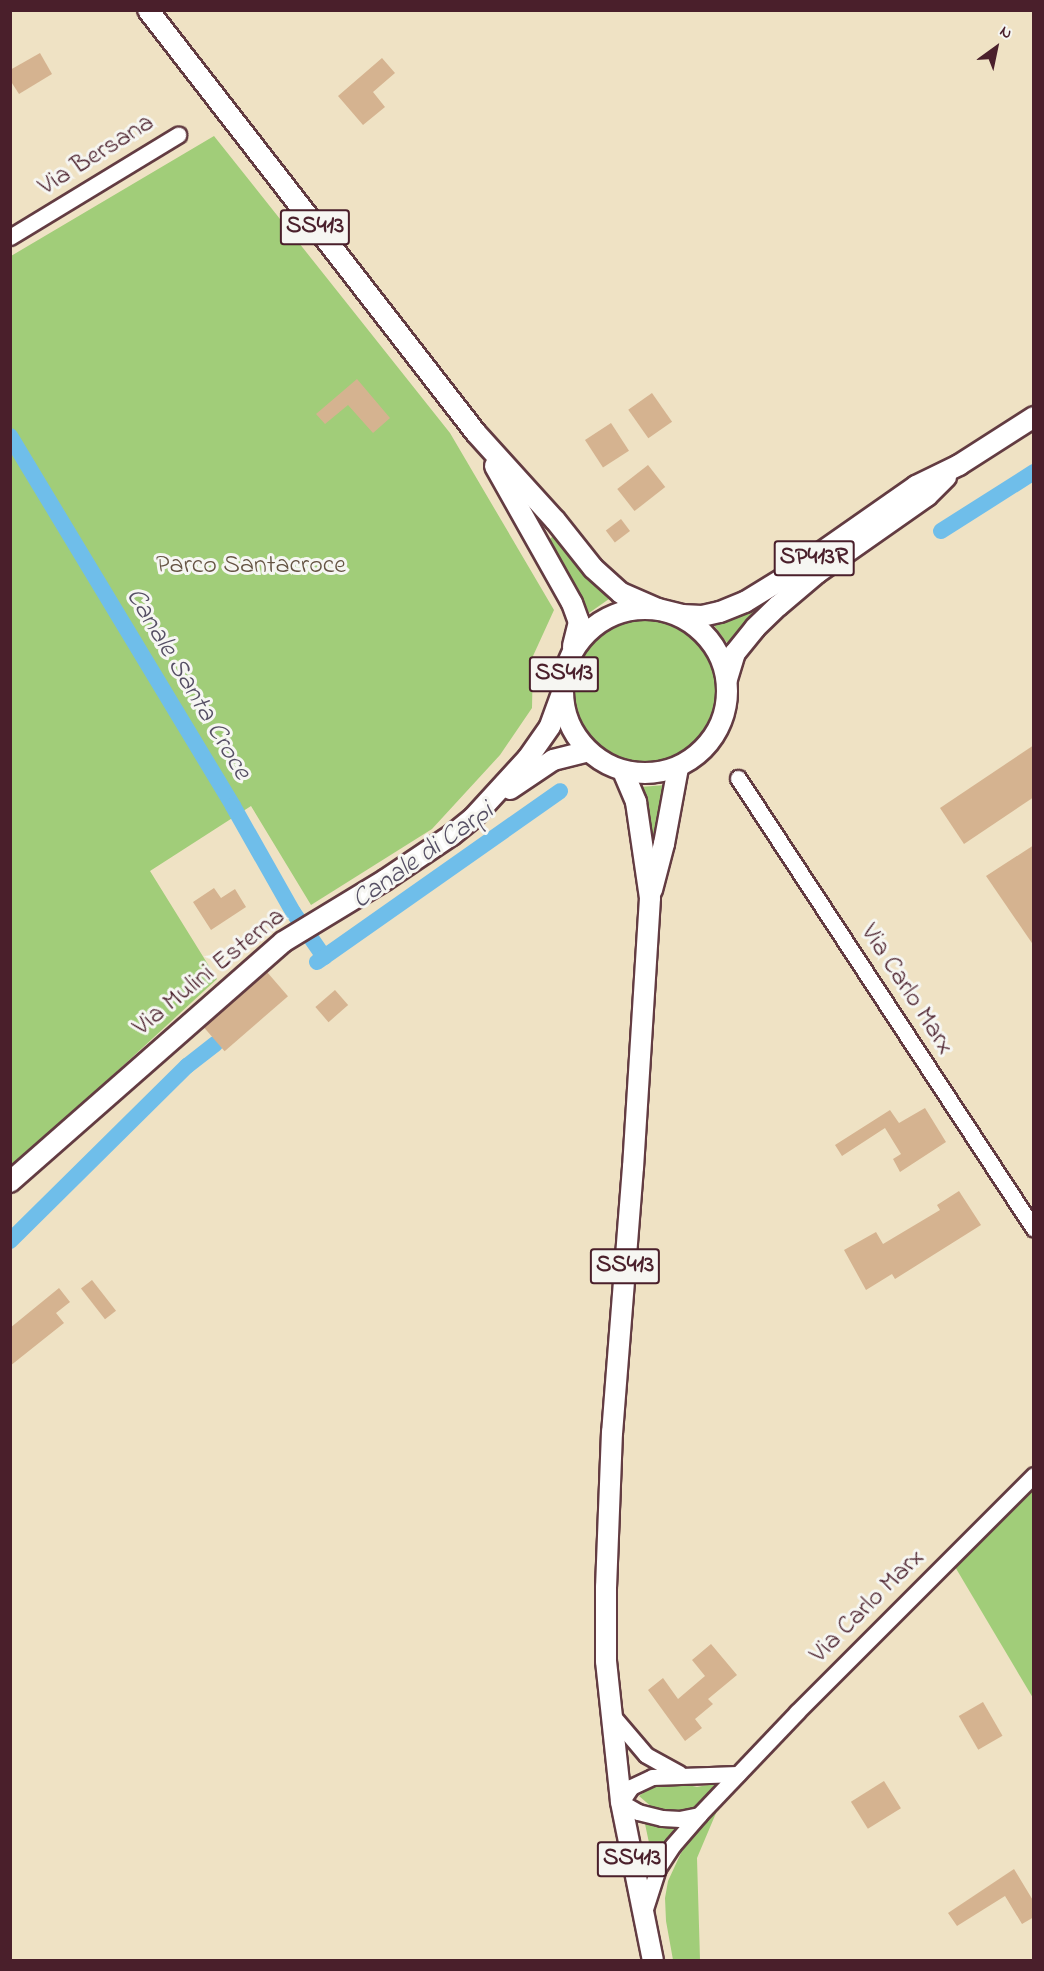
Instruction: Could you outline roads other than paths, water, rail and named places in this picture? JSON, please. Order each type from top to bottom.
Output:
[{"type":"main road","name":"SS413","points":[[148,10],[476,433],[555,520],[593,568],[621,593],[658,609],[679,615],[697,626],[712,641],[723,660],[727,682],[725,707],[716,732],[700,752],[678,768],[651,774],[623,771],[604,763],[588,751],[574,734],[566,714],[562,693],[579,622],[572,603],[476,433]]},
{"type":"main road","name":"SP413R","points":[[658,609],[702,616],[745,602],[789,575],[916,486],[959,465],[1034,417]]},
{"type":"main road","name":"SP413R","points":[[727,682],[735,653],[755,628],[778,606],[818,573],[927,496],[959,465]]},
{"type":"main road","name":"SS413","points":[[569,657],[587,632],[612,615],[627,610],[658,609]]},
{"type":"main road","name":"Via Mulini Esterna","points":[[488,804],[528,758],[550,726],[562,693]]},
{"type":"main road","name":"Via Mulini Esterna","points":[[10,1182],[284,942],[452,835],[488,804],[554,760],[588,751]]},
{"type":"main road","name":"SS413","points":[[653,1960],[621,1802],[610,1712],[606,1587],[612,1432],[634,1155],[650,898],[664,844],[678,768]]},
{"type":"main road","name":"SS413","points":[[623,771],[636,802],[650,898]]},
{"type":"street","name":"Via Bersana","points":[[10,237],[178,135]]},
{"type":"street","name":"Via Carlo Marx","points":[[738,778],[1034,1229]]},
{"type":"street","name":"Via Carlo Marx","points":[[643,1915],[658,1868],[673,1845],[699,1815],[1034,1475]]},
{"type":"street","points":[[610,1712],[627,1736],[646,1755],[684,1776]]},
{"type":"street","points":[[699,1815],[680,1819],[662,1818],[638,1812],[621,1802],[631,1787],[651,1777],[738,1774]]},
{"type":"waterway","name":"Canale Santa Croce","points":[[10,436],[233,806],[293,912],[324,957]]},
{"type":"waterway","name":"Canale di Carpi","points":[[941,531],[1034,472]]},
{"type":"waterway","name":"Canale di Carpi","points":[[317,962],[560,791]]},
{"type":"waterway","name":"Canale di Carpi","points":[[10,1241],[187,1066],[215,1044]]},
{"type":"park label","name":"Parco Santacroce","points":[[251,567]]}]
